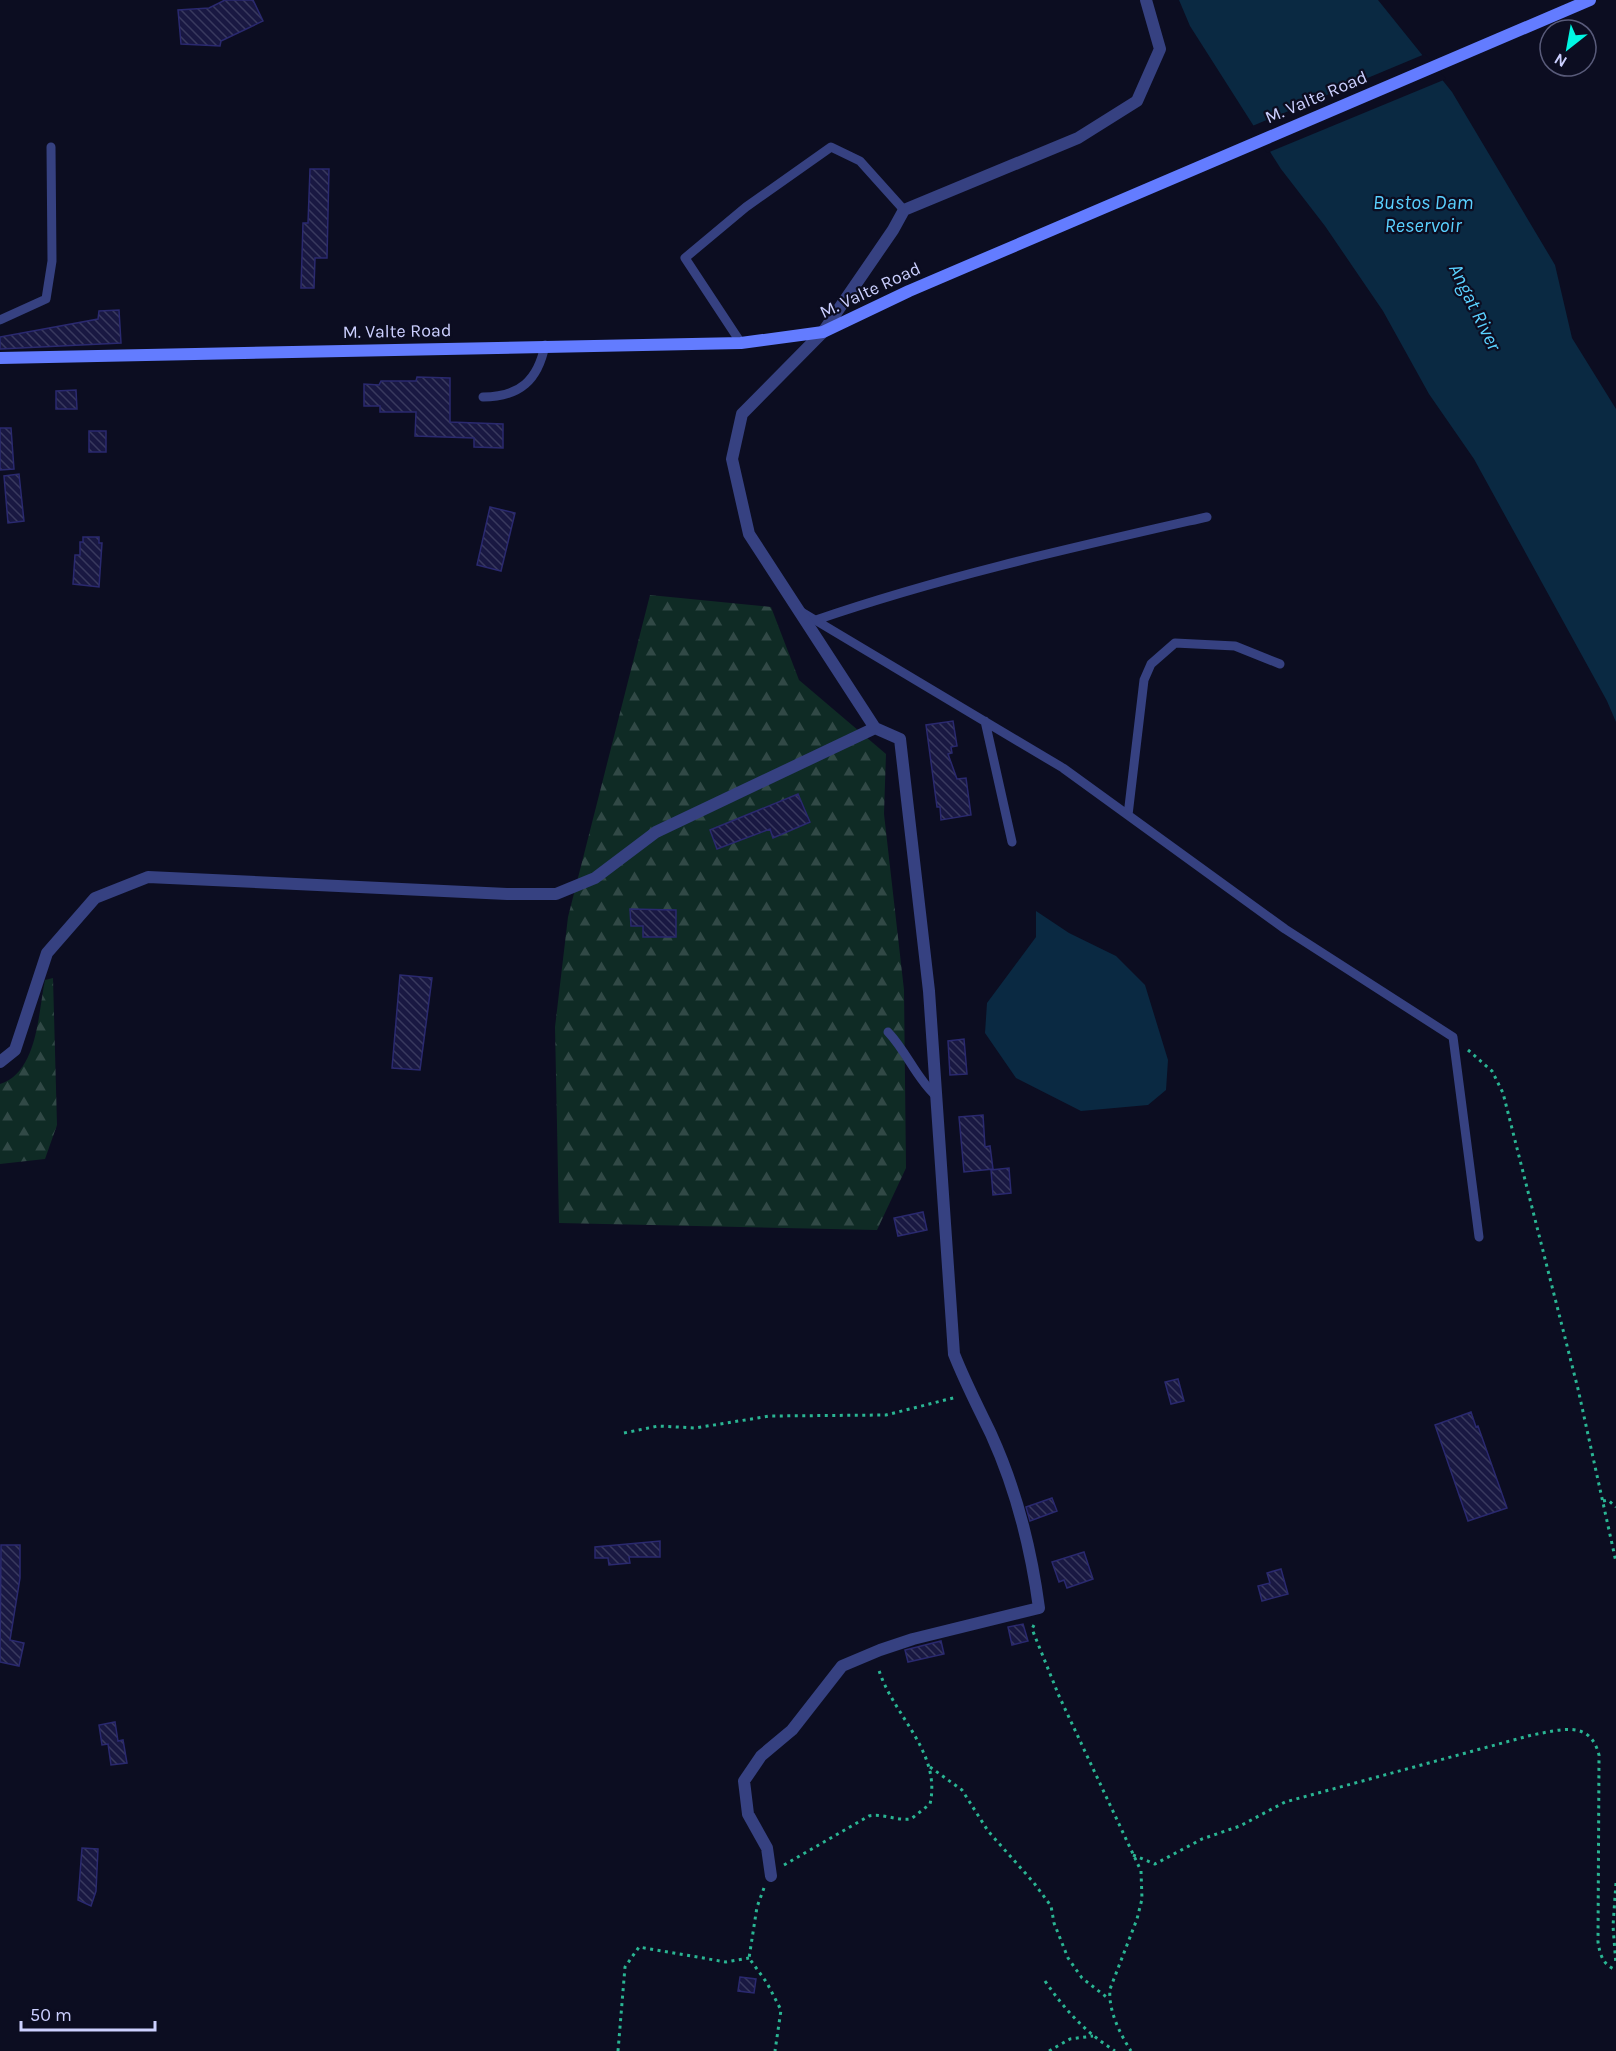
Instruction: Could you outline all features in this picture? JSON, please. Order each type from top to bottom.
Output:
[{"type":"main road","name":"M. Valte Road","points":[[0,358],[741,342],[823,332],[909,291],[1585,2]]},
{"type":"street","points":[[771,1876],[766,1848],[748,1814],[744,1781],[761,1756],[792,1730],[842,1666],[880,1650],[1039,1608],[1029,1544],[1018,1506],[991,1435],[970,1394],[954,1354],[929,991],[900,739],[875,728],[748,534],[732,459],[742,414],[823,332],[893,230],[904,210],[1078,138],[1137,101],[1160,49],[1146,0]]},
{"type":"street","points":[[0,1062],[15,1050],[47,953],[95,898],[148,877],[507,894],[556,894],[595,878],[656,832],[875,728]]},
{"type":"lane","points":[[0,320],[46,299],[51,261],[51,147]]},
{"type":"lane","points":[[741,342],[685,258],[746,207],[831,147],[860,161],[904,210]]},
{"type":"lane","points":[[483,397],[511,394],[524,385],[541,364],[545,345]]},
{"type":"lane","points":[[816,620],[900,591],[1024,559],[1207,517]]},
{"type":"lane","points":[[797,609],[1063,768],[1285,929],[1453,1037],[1479,1237]]},
{"type":"lane","points":[[1128,815],[1144,680],[1151,663],[1175,643],[1235,646],[1280,664]]},
{"type":"lane","points":[[985,722],[1012,842]]},
{"type":"lane","points":[[888,1032],[901,1046],[916,1072],[936,1096]]},
{"type":"path","points":[[1453,1037],[1492,1071],[1503,1093],[1578,1389],[1616,1562]]},
{"type":"path","points":[[624,1433],[658,1426],[695,1428],[770,1416],[886,1415],[970,1394]]},
{"type":"path","points":[[1603,1501],[1608,1500],[1616,1507]]},
{"type":"path","points":[[1039,1608],[1032,1629],[1045,1666],[1141,1871],[1142,1899],[1110,1989],[1109,1999],[1131,2051]]},
{"type":"path","points":[[775,2051],[781,2010],[767,1983],[749,1958],[757,1907],[771,1876],[790,1860],[869,1816],[876,1814],[902,1820],[911,1819],[921,1814],[930,1804],[933,1789],[928,1766],[920,1743],[884,1687],[875,1657],[880,1650]]},
{"type":"path","points":[[1133,1855],[1155,1864],[1202,1839],[1240,1826],[1285,1802],[1532,1735],[1570,1729],[1582,1731],[1595,1743],[1599,1755],[1598,1942],[1600,1955],[1608,1966],[1616,1970]]},
{"type":"path","points":[[928,1766],[962,1790],[988,1831],[1051,1906],[1054,1923],[1068,1958],[1082,1977],[1109,1999]]},
{"type":"path","points":[[1616,1883],[1613,1926],[1616,1965]]},
{"type":"path","points":[[618,2051],[625,1967],[639,1947],[726,1962],[749,1958]]},
{"type":"path","points":[[1045,1982],[1069,2014],[1093,2036],[1115,2051]]},
{"type":"path","points":[[1049,2051],[1070,2039],[1093,2036]]},
{"type":"green space","points":[[650,595],[771,607],[799,680],[886,754],[884,814],[904,990],[906,1168],[877,1230],[559,1223],[555,1027],[568,917]]},
{"type":"green space","points":[[53,978],[57,1125],[45,1159],[0,1164],[0,1084],[13,1077],[29,1055],[38,1024],[45,980]]},
{"type":"water","name":"Bustos Dam Reservoir","points":[[1179,0],[1378,0],[1452,92],[1555,265],[1572,338],[1616,409],[1616,722],[1607,701],[1474,459],[1429,394],[1383,311],[1325,226],[1281,169],[1190,26]]},
{"type":"water","points":[[1036,911],[1069,933],[1116,956],[1145,985],[1168,1060],[1166,1090],[1148,1105],[1081,1111],[1016,1078],[985,1033],[987,1003],[1036,937]]},
{"type":"pier","points":[[1425,54],[1446,79],[1267,153],[1250,127]]},
{"type":"building","points":[[225,0],[253,0],[263,21],[221,41],[220,46],[181,44],[178,10],[209,8]]},
{"type":"building","points":[[310,169],[329,169],[327,258],[315,258],[314,288],[301,288],[303,223],[308,223]]},
{"type":"building","points":[[119,310],[121,343],[0,349],[0,337],[98,319],[99,311]]},
{"type":"building","points":[[417,377],[450,378],[450,422],[503,424],[503,448],[474,447],[474,438],[415,436],[416,412],[380,412],[380,406],[364,406],[364,384],[379,385],[381,381],[416,381]]},
{"type":"building","points":[[76,390],[77,409],[56,409],[56,391]]},
{"type":"building","points":[[0,428],[11,428],[14,469],[0,470]]},
{"type":"building","points":[[89,431],[106,431],[106,452],[89,452]]},
{"type":"building","points":[[19,474],[24,521],[8,523],[4,476]]},
{"type":"building","points":[[490,507],[515,513],[501,571],[477,565]]},
{"type":"building","points":[[83,537],[99,537],[99,543],[102,543],[99,587],[73,584],[75,555],[80,555],[80,542],[83,542]]},
{"type":"building","points":[[953,721],[957,746],[951,747],[952,753],[948,754],[957,779],[966,778],[971,815],[941,820],[940,807],[937,807],[926,725]]},
{"type":"building","points":[[798,794],[810,822],[773,838],[770,829],[717,849],[710,830]]},
{"type":"building","points":[[630,909],[676,910],[676,937],[643,937],[643,926],[631,926]]},
{"type":"building","points":[[400,975],[432,978],[420,1070],[392,1068]]},
{"type":"building","points":[[964,1039],[967,1074],[950,1075],[948,1041]]},
{"type":"building","points":[[983,1115],[985,1147],[990,1146],[993,1169],[964,1172],[959,1117]]},
{"type":"building","points":[[1009,1168],[1011,1193],[993,1195],[991,1170]]},
{"type":"building","points":[[923,1212],[927,1230],[898,1236],[894,1218]]},
{"type":"building","points":[[1178,1379],[1184,1401],[1171,1404],[1165,1382]]},
{"type":"building","points":[[1471,1412],[1507,1508],[1468,1521],[1435,1425]]},
{"type":"building","points":[[1052,1498],[1057,1511],[1030,1521],[1026,1507]]},
{"type":"building","points":[[660,1541],[660,1557],[629,1557],[630,1563],[609,1565],[608,1558],[595,1558],[595,1547]]},
{"type":"building","points":[[1,1545],[20,1545],[20,1578],[10,1640],[24,1643],[19,1666],[0,1662]]},
{"type":"building","points":[[1084,1552],[1093,1579],[1067,1588],[1064,1580],[1059,1582],[1052,1562]]},
{"type":"building","points":[[1281,1569],[1288,1594],[1262,1601],[1258,1586],[1270,1583],[1267,1573]]},
{"type":"building","points":[[1023,1624],[1028,1641],[1012,1645],[1008,1627]]},
{"type":"building","points":[[941,1641],[944,1654],[908,1662],[905,1650]]},
{"type":"building","points":[[115,1722],[118,1741],[123,1740],[127,1763],[111,1765],[108,1744],[102,1745],[99,1725]]},
{"type":"building","points":[[82,1848],[98,1849],[96,1891],[91,1906],[78,1900]]},
{"type":"building","points":[[740,1977],[756,1979],[754,1993],[738,1991]]},
{"type":"water label","name":"Angat River","points":[[1475,307]]}]
